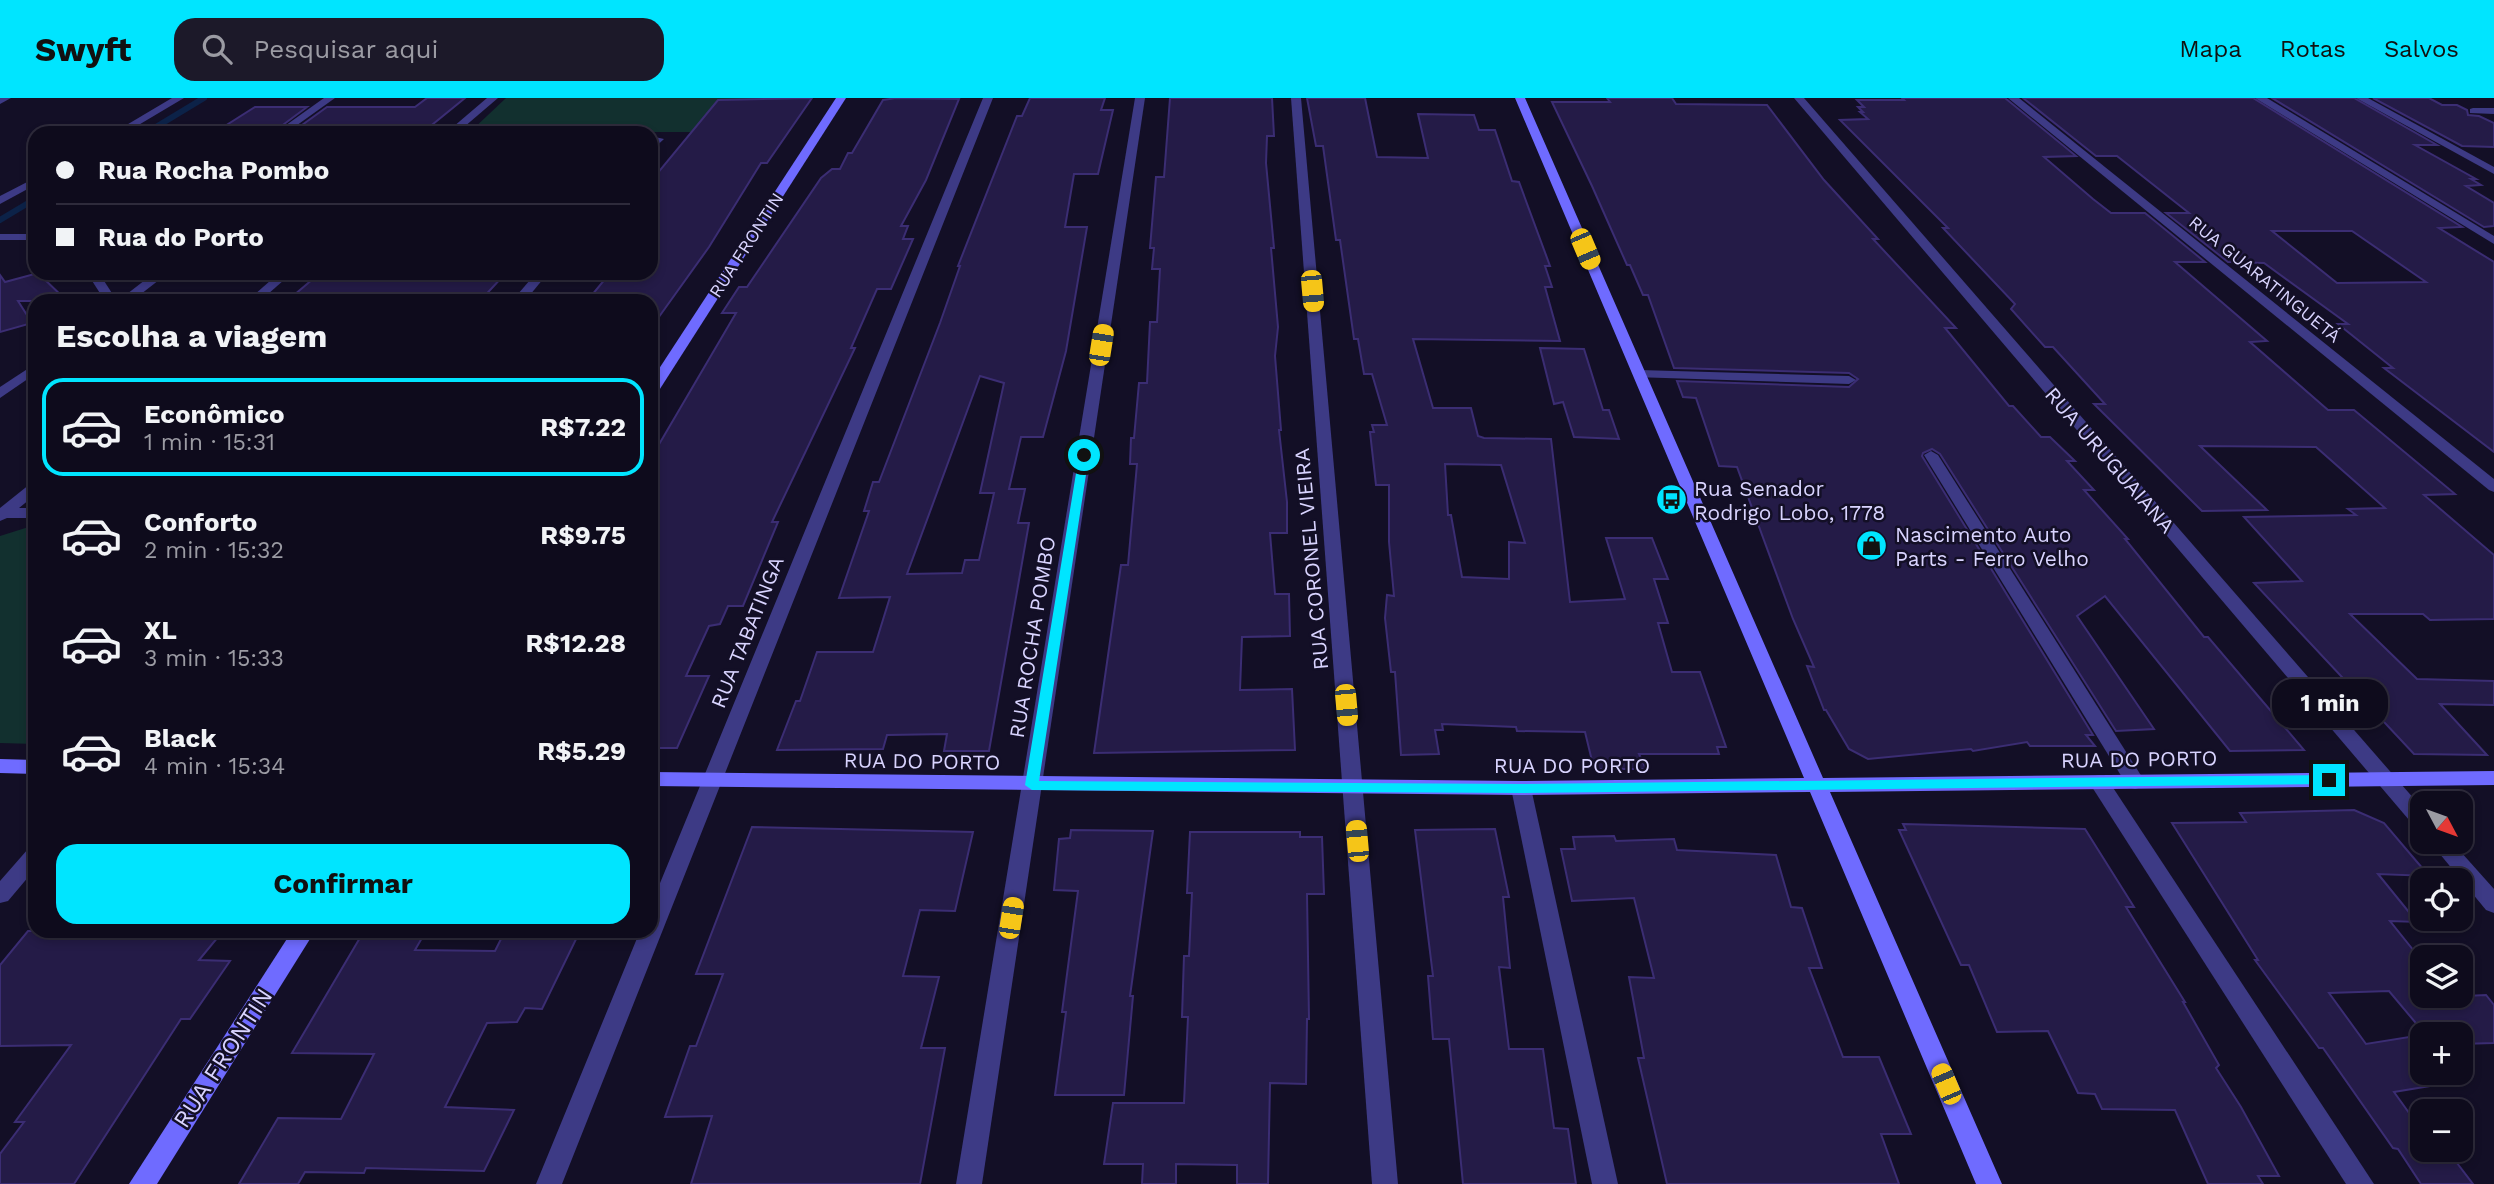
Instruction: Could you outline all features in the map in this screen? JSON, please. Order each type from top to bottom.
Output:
[{"type":"street","points":[[0,101],[6,98]]},
{"type":"street","points":[[130,126],[180,98]]},
{"type":"street","points":[[290,126],[330,98]]},
{"type":"street","points":[[459,126],[492,98]]},
{"type":"street","name":"RUA FRONTIN","points":[[658,381],[841,98]]},
{"type":"street","name":"RUA TABATINGA","points":[[658,914],[988,98]]},
{"type":"street","name":"RUA ROCHA POMBO","points":[[969,1184],[1140,98]]},
{"type":"street","name":"RUA CORONEL VIEIRA","points":[[1296,98],[1385,1184]]},
{"type":"street","points":[[1520,98],[1989,1184]]},
{"type":"street","name":"RUA URUGUAIANA","points":[[1799,98],[2410,808]]},
{"type":"street","name":"RUA GUARATINGUETÁ","points":[[2014,98],[2494,487]]},
{"type":"street","points":[[2260,98],[2494,241]]},
{"type":"street","points":[[2361,98],[2494,171]]},
{"type":"street","points":[[2473,110],[2494,111]]},
{"type":"street","points":[[0,201],[28,185]]},
{"type":"street","points":[[0,237],[28,237]]},
{"type":"street","points":[[134,294],[152,280]]},
{"type":"street","points":[[261,294],[278,280]]},
{"type":"street","points":[[524,294],[536,280]]},
{"type":"street","points":[[0,394],[28,373]]},
{"type":"street","points":[[1639,374],[1849,380]]},
{"type":"street","points":[[1931,455],[2135,782]]},
{"type":"street","points":[[2,515],[28,493]]},
{"type":"street","points":[[2,515],[28,513]]},
{"type":"street","points":[[0,766],[28,767]]},
{"type":"street","name":"RUA DO PORTO","points":[[658,779],[1521,789],[2494,778]]},
{"type":"street","points":[[2099,782],[2361,1184]]},
{"type":"street","points":[[1521,789],[1605,1184]]},
{"type":"street","points":[[2450,854],[2494,904]]},
{"type":"street","points":[[0,895],[28,863]]},
{"type":"street","name":"RUA FRONTIN","points":[[142,1184],[300,938]]},
{"type":"street","name":"RUA TABATINGA","points":[[549,1184],[648,938]]},
{"type":"green space","points":[[506,98],[765,98],[740,132],[658,132],[658,126],[476,126]]},
{"type":"green space","points":[[28,527],[28,744],[0,743],[0,536]]},
{"type":"building","points":[[427,98],[465,98],[431,126],[301,126],[327,107],[415,107]]},
{"type":"building","points":[[812,98],[767,163],[761,163],[709,247],[658,318],[658,294],[593,294],[604,280],[658,280],[658,173],[718,100]]},
{"type":"building","points":[[1030,98],[1105,98],[1101,110],[1113,110],[1098,174],[1074,174],[1065,227],[1087,227],[1066,351],[1043,437],[1021,437],[1009,489],[1025,489],[1018,523],[1029,523],[989,751],[944,751],[947,734],[887,735],[883,749],[777,750],[796,701],[800,701],[817,652],[873,652],[890,597],[839,598],[869,511],[864,511],[873,482],[879,482],[940,323],[958,266],[1017,116],[1022,116]],"holes":[[[980,376],[1004,383],[980,493],[994,493],[979,560],[965,560],[962,573],[907,574]]]},
{"type":"building","points":[[1170,98],[1272,98],[1274,136],[1267,136],[1266,163],[1274,248],[1271,248],[1278,327],[1275,356],[1287,533],[1270,533],[1275,594],[1289,594],[1290,636],[1242,637],[1240,690],[1292,689],[1295,750],[1094,753],[1121,565],[1128,565],[1137,464],[1130,464],[1131,438],[1134,438],[1139,383],[1147,383],[1150,322],[1157,322],[1160,269],[1152,269],[1154,248],[1150,248],[1156,177],[1164,177]]},
{"type":"building","points":[[1307,98],[1365,98],[1377,157],[1428,158],[1418,114],[1474,115],[1479,130],[1495,130],[1512,181],[1519,182],[1550,266],[1545,266],[1552,287],[1545,287],[1560,341],[1413,339],[1433,408],[1471,408],[1478,436],[1484,438],[1551,439],[1570,602],[1625,599],[1606,538],[1652,538],[1668,579],[1654,579],[1668,623],[1658,623],[1672,672],[1700,672],[1726,747],[1717,747],[1719,754],[1639,754],[1646,769],[1594,769],[1585,732],[1517,731],[1516,727],[1442,724],[1443,730],[1435,730],[1439,754],[1401,755],[1395,672],[1391,672],[1385,618],[1387,595],[1394,596],[1389,542],[1389,485],[1376,485],[1370,432],[1374,432],[1372,425],[1387,425],[1372,374],[1364,374],[1358,339],[1354,339],[1323,146],[1316,146]],"holes":[[[1445,464],[1501,465],[1525,543],[1509,542],[1509,579],[1462,577],[1451,515],[1448,515]]]},
{"type":"building","points":[[1607,98],[1672,98],[1676,104],[1767,105],[1824,180],[1878,239],[1873,239],[1956,328],[1945,328],[2009,406],[2013,406],[2041,437],[2050,437],[2075,461],[2067,461],[2094,490],[2084,490],[2128,539],[2125,539],[2204,637],[2208,637],[2304,750],[2230,751],[2105,596],[2077,616],[2154,729],[2116,731],[1940,454],[1932,449],[1922,456],[2093,735],[2086,735],[2095,746],[2030,746],[2027,742],[1973,751],[1971,749],[1868,759],[1849,749],[1824,710],[1807,666],[1814,667],[1793,619],[1737,467],[1719,466],[1696,398],[1683,397],[1677,381],[1849,387],[1858,379],[1849,373],[1674,368],[1648,295],[1643,295],[1630,265],[1627,265],[1552,102],[1610,102]]},
{"type":"building","points":[[1902,98],[2005,98],[2076,156],[2044,157],[2093,199],[2111,213],[2145,213],[2205,262],[2175,262],[2267,341],[2250,342],[2328,410],[2354,410],[2455,494],[2424,495],[2494,555],[2494,619],[2430,620],[2423,614],[2350,614],[2417,679],[2494,681],[2494,705],[2440,704],[2487,755],[2414,754],[2254,583],[2302,581],[2244,517],[2356,515],[2348,509],[2385,508],[2316,447],[2200,446],[2267,510],[2202,511],[2094,404],[2105,404],[2053,347],[2045,347],[2011,309],[2015,304],[1943,228],[1948,228],[1840,120],[1868,119],[1860,112],[1863,112],[1858,107],[1864,107],[1857,100],[1904,100]]},
{"type":"building","points":[[2023,98],[2253,98],[2462,227],[2439,228],[2494,262],[2494,452],[2384,368],[2393,368],[2338,324],[2348,324],[2264,263],[2228,262],[2166,213],[2189,213],[2117,156],[2096,156]],"holes":[[[2272,231],[2352,231],[2426,282],[2337,283]]]},
{"type":"building","points":[[2272,98],[2354,98],[2437,145],[2415,145],[2476,179],[2471,179],[2481,185],[2466,186],[2494,203],[2494,226],[2484,227]]},
{"type":"building","points":[[2373,98],[2429,98],[2442,105],[2457,105],[2467,110],[2468,115],[2479,116],[2494,123],[2494,147],[2462,146]]},
{"type":"building","points":[[959,99],[926,180],[901,226],[908,226],[903,239],[913,239],[891,289],[877,289],[851,348],[855,348],[772,522],[778,522],[743,606],[728,606],[720,624],[709,626],[686,676],[709,676],[677,748],[658,748],[658,446],[736,313],[722,313],[739,287],[747,287],[821,178],[832,169],[840,169],[883,100]]},
{"type":"building","points":[[255,107],[307,107],[281,126],[225,126]]},
{"type":"building","points":[[0,275],[5,282],[28,276],[28,280],[45,280],[60,294],[28,294],[28,301],[18,301],[28,317],[28,324],[0,332]]},
{"type":"building","points":[[312,280],[499,280],[486,294],[295,294]]},
{"type":"building","points":[[1540,348],[1584,349],[1603,410],[1609,410],[1619,439],[1574,437],[1563,402],[1554,404]]},
{"type":"building","points":[[2354,810],[2384,823],[2422,868],[2410,868],[2410,875],[2378,874],[2410,913],[2410,922],[2390,921],[2410,946],[2410,1008],[2473,1008],[2473,996],[2486,995],[2494,1005],[2494,1043],[2473,1044],[2473,1022],[2415,1022],[2389,991],[2329,993],[2366,1044],[2410,1038],[2410,1085],[2436,1085],[2394,1092],[2410,1114],[2410,1162],[2456,1162],[2473,1184],[2421,1184],[2398,1149],[2393,1148],[2323,1048],[2319,1048],[2255,960],[2258,960],[2172,823],[2246,822],[2240,813]]},
{"type":"building","points":[[1903,824],[2085,829],[2134,907],[2126,907],[2185,1002],[2219,1065],[2216,1068],[2279,1176],[2258,1176],[2263,1184],[2208,1184],[2175,1110],[2102,1109],[2095,1094],[2078,1093],[2048,1031],[1997,1032],[1969,965],[1961,965],[1899,830],[1906,830]]},
{"type":"building","points":[[752,827],[973,832],[955,911],[920,910],[903,976],[939,977],[921,1048],[945,1048],[920,1184],[691,1184],[712,1116],[665,1117],[690,1046],[696,1046],[723,974],[696,974]]},
{"type":"building","points":[[1495,829],[1509,897],[1503,897],[1510,968],[1499,967],[1509,1049],[1543,1049],[1554,1128],[1568,1129],[1576,1184],[1463,1184],[1449,1039],[1433,1039],[1428,976],[1433,976],[1415,830]]},
{"type":"building","points":[[1071,830],[1153,831],[1130,996],[1133,996],[1124,1095],[1055,1095],[1066,1012],[1062,1012],[1078,891],[1054,890],[1059,839],[1070,838]]},
{"type":"building","points":[[1190,832],[1300,832],[1300,837],[1322,837],[1324,894],[1307,894],[1309,1019],[1306,1084],[1270,1083],[1268,1184],[1237,1184],[1237,1165],[1176,1164],[1176,1184],[1142,1184],[1143,1164],[1104,1164],[1113,1103],[1184,1103],[1188,1017],[1182,1017],[1184,956],[1189,956],[1192,893],[1187,893]]},
{"type":"building","points":[[1614,836],[1616,841],[1674,839],[1677,850],[1776,855],[1791,907],[1802,908],[1822,968],[1809,968],[1843,1057],[1879,1057],[1911,1134],[1881,1134],[1899,1184],[1667,1184],[1638,1058],[1644,1058],[1629,977],[1654,978],[1634,898],[1572,901],[1561,849],[1575,849],[1573,837]]},
{"type":"building","points":[[28,931],[28,938],[217,938],[199,960],[230,961],[190,1019],[181,1019],[74,1184],[0,1184],[0,1154],[24,1122],[15,1122],[71,1045],[0,1046],[0,965]]},
{"type":"building","points":[[360,938],[422,938],[415,950],[495,951],[502,938],[577,938],[542,1009],[525,1008],[517,1022],[487,1023],[445,1107],[514,1110],[484,1171],[366,1168],[364,1173],[305,1172],[298,1184],[239,1184],[278,1118],[341,1119],[374,1054],[292,1053]]},
{"type":"waterway","points":[[158,126],[204,98]]},
{"type":"waterway","points":[[0,220],[28,203]]},
{"type":"place","name":"Rua Senador Rodrigo Lobo, 1778","points":[[1671,500]]},
{"type":"place","name":"Nascimento Auto Parts - Ferro Velho","points":[[1872,546]]},
{"type":"route","points":[[1084,455],[1032,785],[1521,789],[2329,780]]}]
